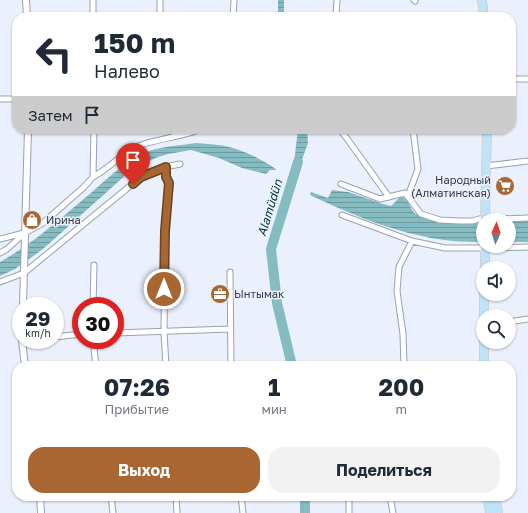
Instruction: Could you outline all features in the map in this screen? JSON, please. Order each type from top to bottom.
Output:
[{"type":"main road","points":[[482,0],[483,12]]},
{"type":"main road","points":[[485,213],[486,134]]},
{"type":"main road","points":[[484,349],[484,361]]},
{"type":"main road","points":[[488,501],[490,513]]},
{"type":"main road","points":[[496,501],[498,513]]},
{"type":"street","points":[[26,0],[27,12]]},
{"type":"street","points":[[93,0],[93,12]]},
{"type":"street","points":[[160,0],[160,12]]},
{"type":"street","points":[[234,0],[234,12]]},
{"type":"street","points":[[336,12],[337,0]]},
{"type":"street","points":[[516,79],[528,78]]},
{"type":"street","points":[[0,99],[12,99]]},
{"type":"street","points":[[23,297],[28,134]]},
{"type":"street","points":[[93,178],[94,134]]},
{"type":"street","points":[[0,253],[43,223],[93,178],[126,152],[140,145],[185,134]]},
{"type":"street","points":[[344,134],[389,197]]},
{"type":"street","points":[[408,196],[418,169],[414,134]]},
{"type":"street","points":[[486,166],[528,161]]},
{"type":"street","points":[[0,282],[24,272],[141,177],[166,167],[180,164]]},
{"type":"street","points":[[166,167],[166,177],[169,183],[165,231],[164,332],[166,361]]},
{"type":"street","points":[[341,184],[380,199],[405,193],[421,214],[440,220],[476,220]]},
{"type":"street","points":[[342,216],[412,241],[445,248],[476,247]]},
{"type":"street","points":[[516,219],[528,218]]},
{"type":"street","points":[[0,239],[25,236]]},
{"type":"street","points":[[404,361],[403,334],[397,291],[399,267],[412,241]]},
{"type":"street","points":[[516,247],[528,247]]},
{"type":"street","points":[[93,297],[94,265]]},
{"type":"street","points":[[230,272],[231,361]]},
{"type":"street","points":[[516,321],[528,319]]},
{"type":"street","points":[[124,332],[230,329]]},
{"type":"street","points":[[23,349],[24,361]]},
{"type":"street","points":[[95,349],[96,361]]},
{"type":"street","points":[[41,501],[42,513]]},
{"type":"street","points":[[112,501],[113,513]]},
{"type":"street","points":[[176,501],[177,513]]},
{"type":"street","points":[[242,501],[243,513]]},
{"type":"street","points":[[348,501],[349,513]]},
{"type":"street","points":[[391,501],[393,513]]},
{"type":"water","points":[[278,0],[284,0],[284,12],[278,12]]},
{"type":"water","points":[[297,134],[307,134],[308,143],[296,176],[291,173],[294,163]]},
{"type":"water","points":[[196,143],[234,148],[264,161],[277,170],[270,170],[266,174],[242,168],[219,158],[191,150],[158,157],[128,173],[43,249],[15,269],[0,276],[0,262],[24,247],[48,229],[127,163],[140,155],[153,150]]},
{"type":"water","points":[[332,190],[348,192],[391,206],[400,197],[406,199],[416,214],[452,222],[476,223],[476,242],[445,240],[407,233],[365,219],[310,195],[311,192],[328,198]]},
{"type":"water","points":[[528,221],[528,242],[516,242],[516,222]]},
{"type":"waterway","name":"Alamüdün","points":[[291,361],[277,303],[271,249],[298,162]]},
{"type":"waterway","name":"Alamüdün","points":[[305,501],[305,513]]},
{"type":"place","name":"Народный (Алматинская)","points":[[505,186]]},
{"type":"place","name":"Ирина","points":[[32,220]]},
{"type":"place","name":"Ынтымак","points":[[220,294]]},
{"type":"route","points":[[133,184],[141,177],[166,167],[166,177],[169,183],[165,231],[164,289]]}]
